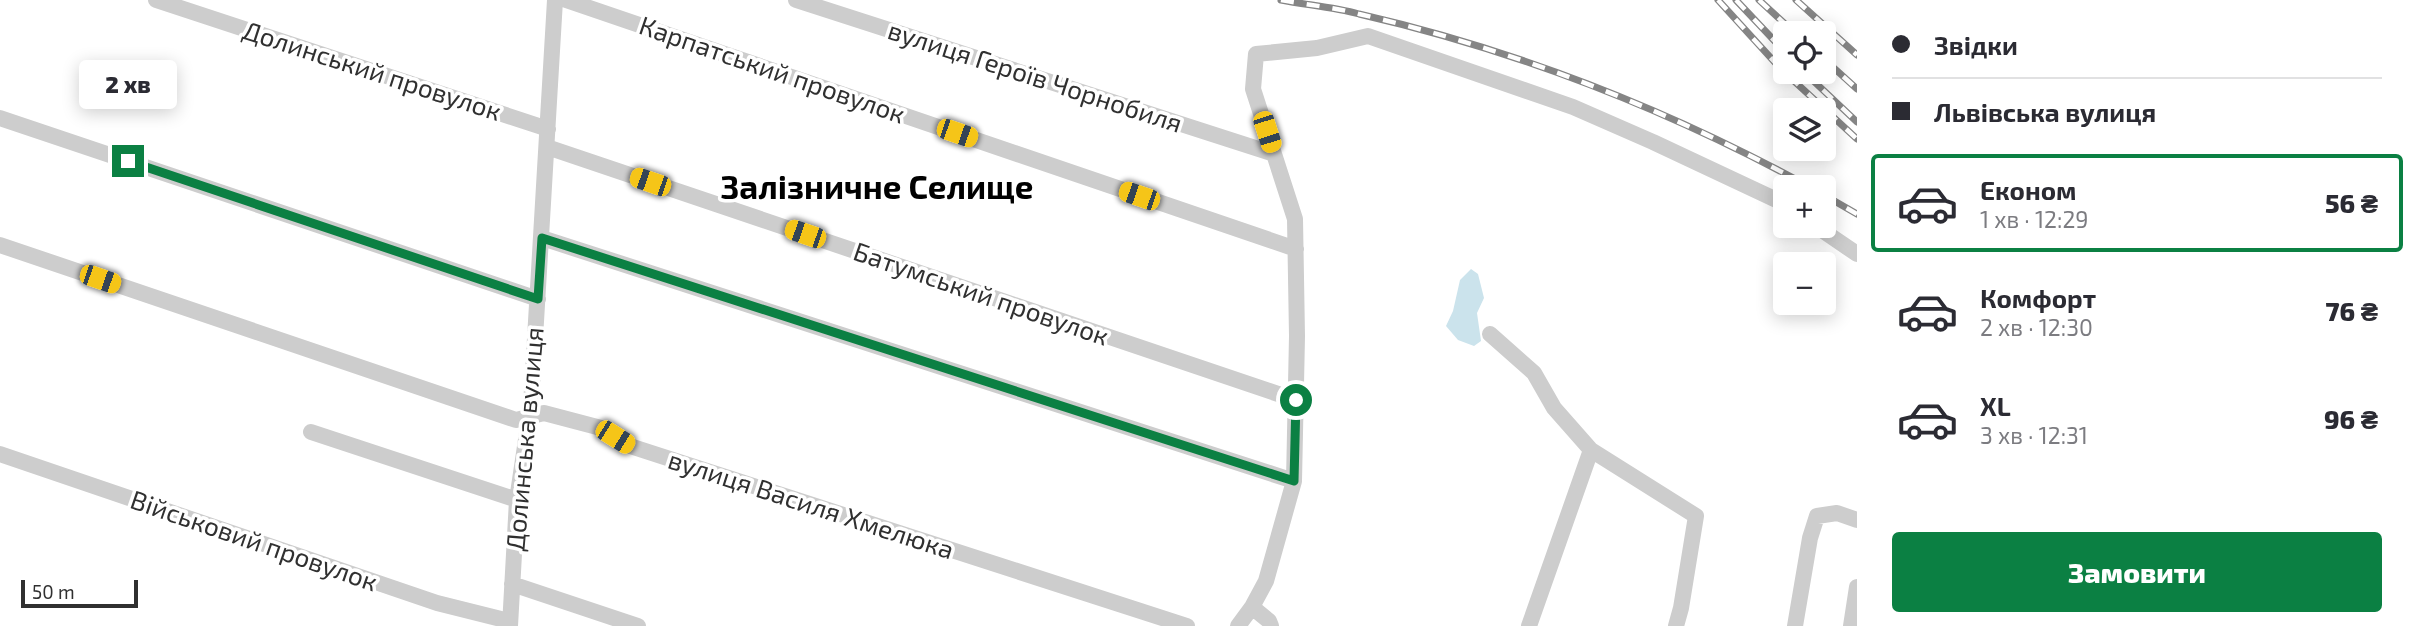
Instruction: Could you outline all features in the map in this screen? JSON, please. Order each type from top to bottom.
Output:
[{"type":"street","name":"Долинський провулок","points":[[156,0],[548,128]]},
{"type":"street","name":"Долинська вулиця","points":[[510,623],[517,500],[529,417],[538,299],[555,0]]},
{"type":"street","name":"Карпатський провулок","points":[[566,0],[1296,249]]},
{"type":"street","name":"вулиця Героїв Чорнобиля","points":[[796,0],[1274,154]]},
{"type":"street","points":[[1238,626],[1266,581],[1294,481],[1295,219],[1253,89],[1256,54],[1317,48],[1368,36],[1573,107],[1773,198]]},
{"type":"street","points":[[0,117],[538,299]]},
{"type":"street","name":"Батумський провулок","points":[[547,147],[1296,400]]},
{"type":"street","points":[[542,238],[1294,481]]},
{"type":"street","points":[[1834,238],[1857,254]]},
{"type":"street","name":"вулиця Василя Хмелюка","points":[[0,245],[516,421],[544,413],[601,428],[630,446],[1187,626]]},
{"type":"street","points":[[1490,334],[1534,373],[1554,408],[1591,450],[1696,516],[1676,626]]},
{"type":"street","points":[[311,432],[517,500]]},
{"type":"street","points":[[1529,626],[1591,450]]},
{"type":"street","name":"Військовий провулок","points":[[0,454],[437,603],[510,623]]},
{"type":"street","points":[[1795,626],[1810,538],[1817,516],[1837,513],[1857,520]]},
{"type":"street","points":[[512,584],[638,626]]},
{"type":"street","points":[[1851,626],[1857,587]]},
{"type":"street","points":[[1252,607],[1272,626]]},
{"type":"water","points":[[1471,269],[1478,274],[1484,298],[1477,313],[1481,341],[1474,346],[1458,340],[1446,326],[1453,311],[1460,280]]},
{"type":"railway","points":[[1281,0],[1340,10],[1418,29],[1534,64],[1647,108],[1787,175]]},
{"type":"railway","points":[[1718,0],[1780,68],[1857,139]]},
{"type":"railway","points":[[1736,0],[1773,39]]},
{"type":"railway","points":[[1759,0],[1782,21]]},
{"type":"railway","points":[[1796,0],[1857,55]]},
{"type":"railway","points":[[1836,70],[1857,89]]},
{"type":"railway","points":[[1817,84],[1857,122]]},
{"type":"railway","points":[[1836,202],[1857,214]]},
{"type":"district","name":"Залізничне Селище","points":[[877,187]]},
{"type":"route","points":[[128,161],[538,299],[542,238],[1294,481],[1296,400]]}]
